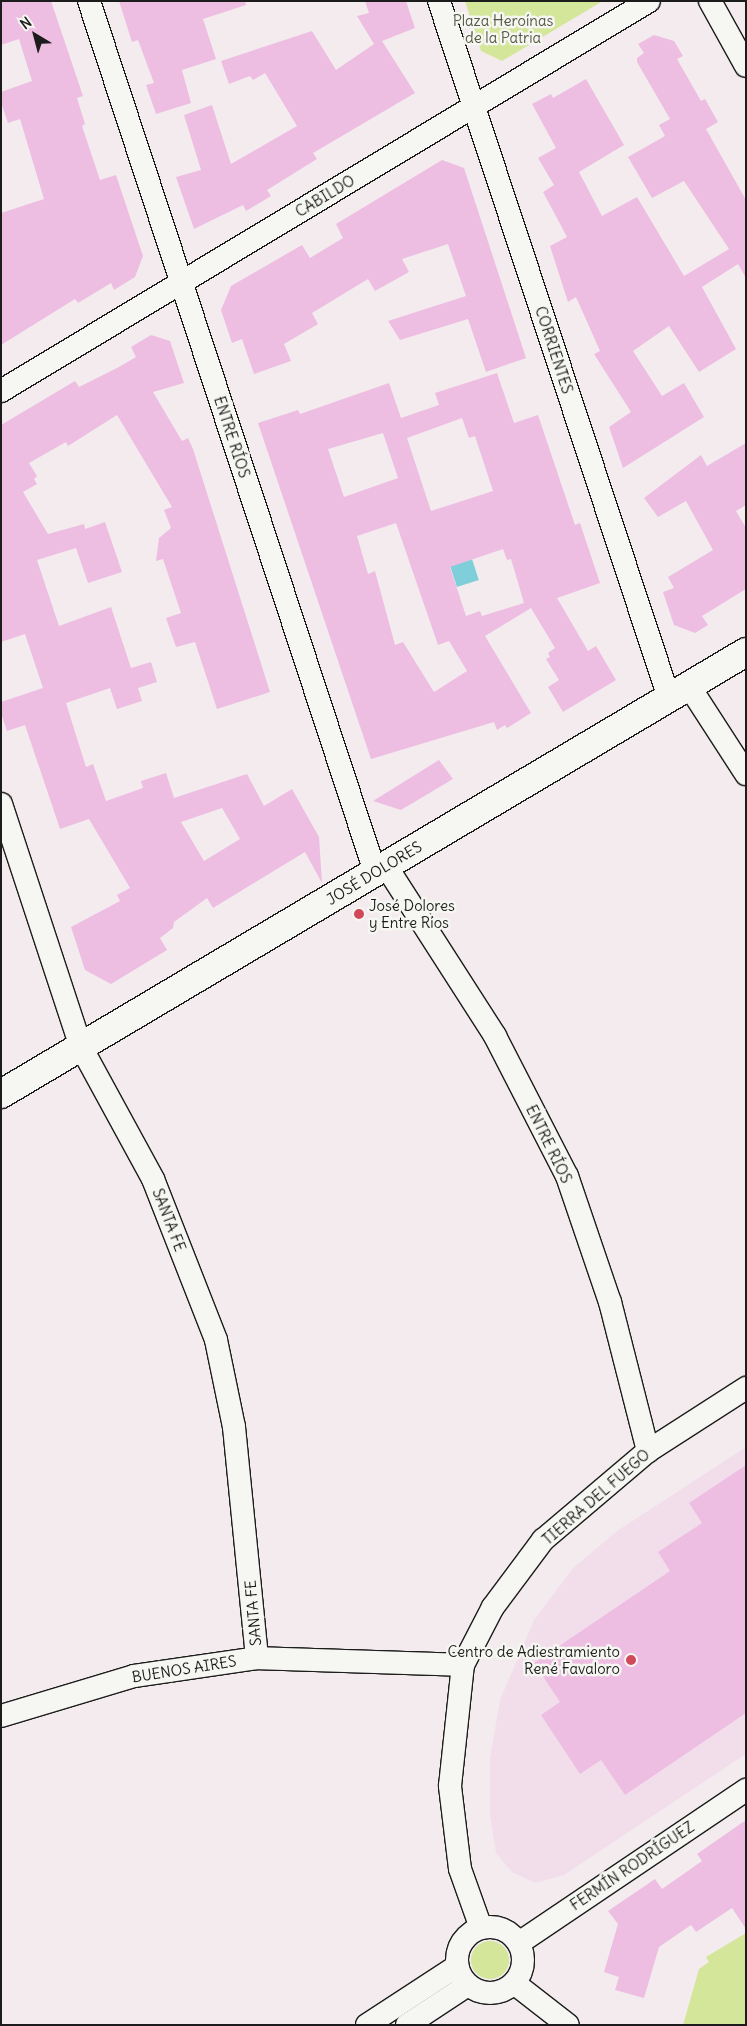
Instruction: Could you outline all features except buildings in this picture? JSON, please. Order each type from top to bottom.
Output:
[{"type":"street","name":"ENTRE RÍOS","points":[[89,1],[181,283],[380,869],[495,1036],[567,1176],[610,1302],[648,1451]]},
{"type":"street","name":"CORRIENTES","points":[[440,1],[474,107],[679,692],[746,774]]},
{"type":"street","name":"CABILDO","points":[[1,391],[649,1]]},
{"type":"street","points":[[710,1],[746,66]]},
{"type":"street","name":"JOSÉ DOLORES","points":[[1,1094],[746,652]]},
{"type":"street","name":"SANTA FE","points":[[1,804],[82,1047],[153,1179],[216,1340],[234,1427],[257,1658]]},
{"type":"street","name":"TIERRA DEL FUEGO","points":[[481,1928],[460,1869],[450,1786],[463,1665],[493,1607],[543,1540],[648,1451],[746,1388]]},
{"type":"street","name":"BUENOS AIRES","points":[[1,1716],[134,1676],[257,1658],[463,1665]]},
{"type":"street","name":"FERMÍN RODRÍGUEZ","points":[[519,1943],[746,1790]]},
{"type":"street","points":[[481,1928],[503,1929],[519,1943],[524,1964],[514,1984],[494,1994],[483,1993],[463,1975],[458,1950],[463,1940],[481,1928]]},
{"type":"street","points":[[368,2025],[463,1975]]},
{"type":"street","points":[[407,2025],[463,1975]]},
{"type":"street","points":[[514,1984],[568,2025]]},
{"type":"shaded area","name":"Centro de Adiestramiento René Favaloro","points":[[746,1447],[746,1754],[564,1875],[535,1883],[512,1872],[496,1853],[490,1816],[490,1758],[500,1700],[534,1620],[573,1568],[617,1531]]},
{"type":"green space","name":"Plaza Heroínas de la Patria","points":[[465,1],[603,1],[502,61],[481,51]]},
{"type":"green space","points":[[746,1933],[746,2025],[683,2025],[699,1969],[709,1962],[706,1957]]},
{"type":"green space","points":[[490,1941],[504,1946],[509,1960],[504,1974],[490,1979],[476,1974],[471,1960],[476,1946]]},
{"type":"water","points":[[472,559],[479,580],[457,587],[450,566]]},
{"type":"place","name":"José Dolores y Entre Ríos","points":[[359,914]]},
{"type":"place","name":"Centro de Adiestramiento René Favaloro","points":[[631,1660]]}]
